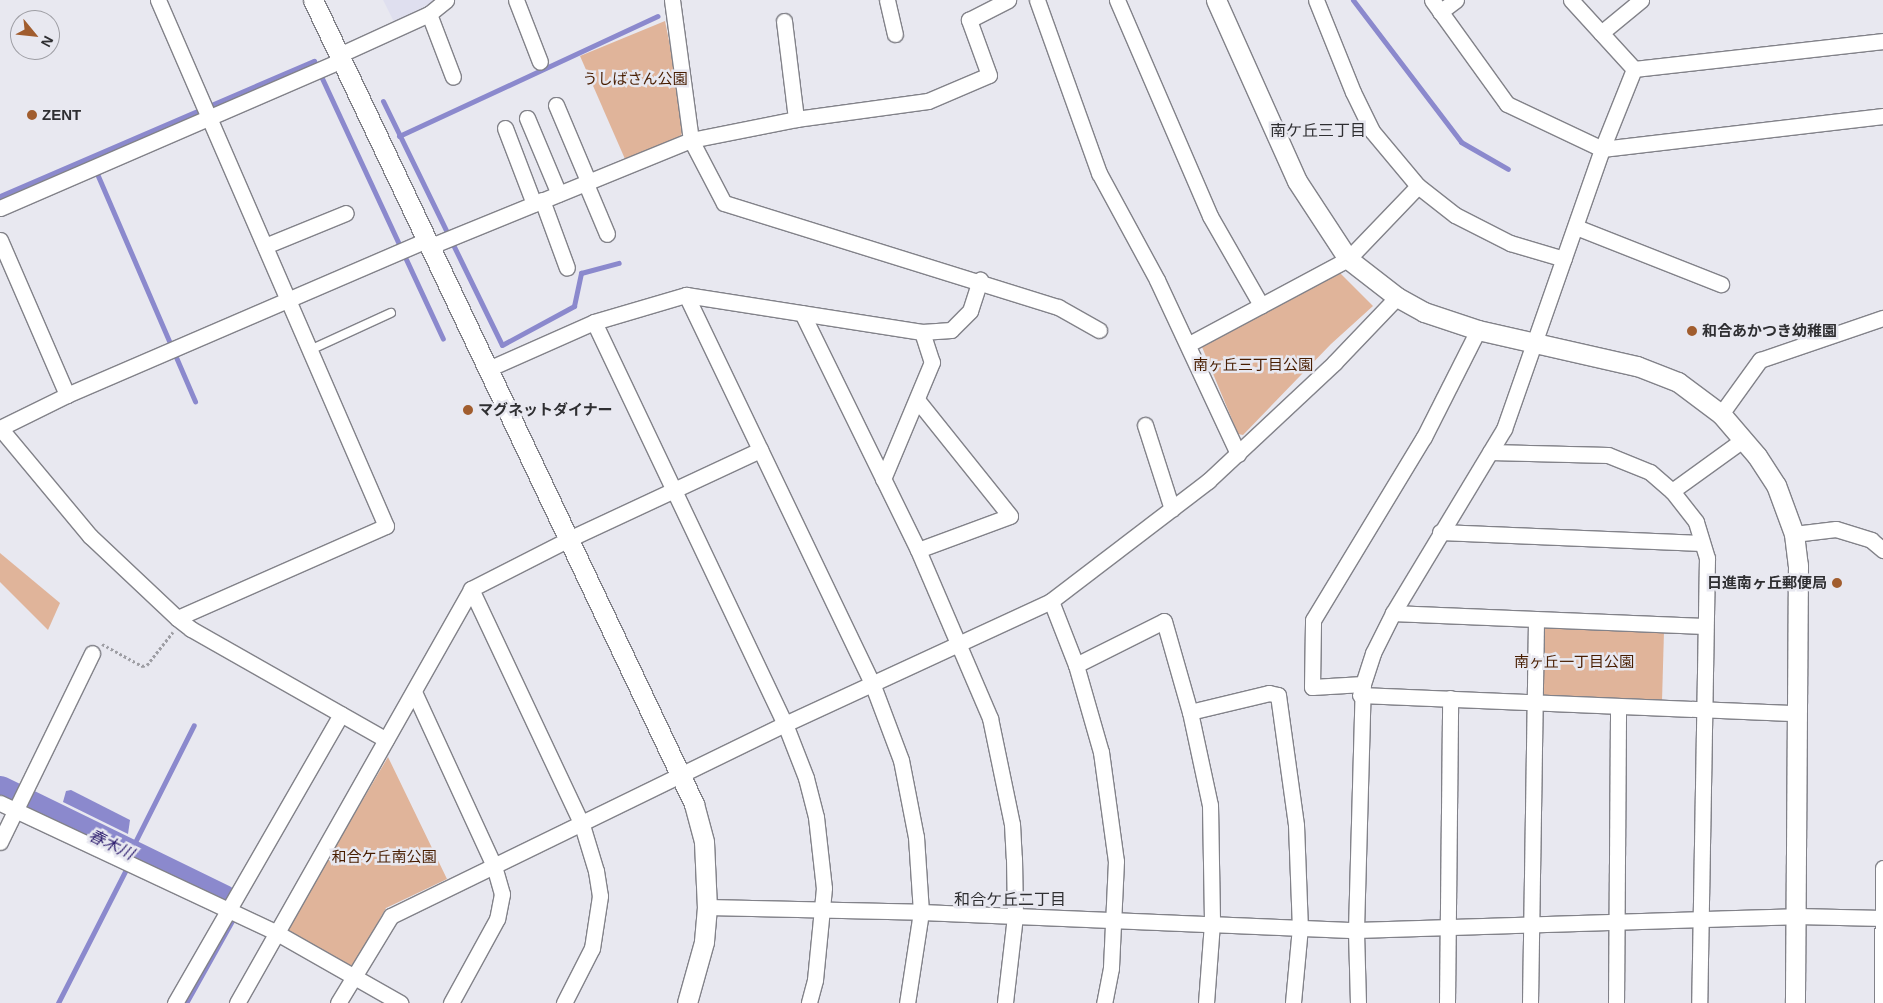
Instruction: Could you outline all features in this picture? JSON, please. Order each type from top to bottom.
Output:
[{"type":"street","points":[[158,0],[386,526],[179,620]]},
{"type":"street","points":[[313,0],[683,776],[704,842],[708,907],[704,942],[686,1003]]},
{"type":"street","points":[[0,208],[340,57],[428,14],[446,0]]},
{"type":"street","points":[[516,0],[540,62]]},
{"type":"street","points":[[672,0],[691,140],[721,198],[730,207],[980,280],[1058,306],[1100,330]]},
{"type":"street","points":[[887,0],[895,34]]},
{"type":"street","points":[[386,740],[179,620],[90,536],[0,428],[67,395],[288,298],[587,184],[691,140],[796,119],[928,101],[989,75],[969,20],[1008,0]]},
{"type":"street","points":[[1037,0],[1099,173],[1189,344],[1238,454]]},
{"type":"street","points":[[1117,0],[1210,216],[1262,305]]},
{"type":"street","points":[[1216,0],[1298,181],[1348,258],[1397,297],[1424,312],[1478,330],[1637,366],[1678,382],[1721,414],[1744,439],[1776,485],[1794,534],[1798,565],[1795,1003]]},
{"type":"street","points":[[1316,0],[1353,92],[1372,131],[1418,186],[1455,215],[1510,243],[1564,259]]},
{"type":"street","points":[[1456,0],[1436,6],[1507,104],[1602,149],[1883,116]]},
{"type":"street","points":[[1571,0],[1634,70]]},
{"type":"street","points":[[1602,33],[1641,0]]},
{"type":"street","points":[[428,14],[453,77]]},
{"type":"street","points":[[784,21],[796,119]]},
{"type":"street","points":[[1634,70],[1883,41]]},
{"type":"street","points":[[1358,1003],[1356,930],[1361,690],[1373,653],[1393,613],[1440,532],[1504,429],[1536,344],[1602,149],[1634,70]]},
{"type":"street","points":[[556,105],[607,234]]},
{"type":"street","points":[[527,118],[560,194]]},
{"type":"street","points":[[505,128],[568,268]]},
{"type":"street","points":[[1189,344],[1348,258],[1418,186]]},
{"type":"street","points":[[265,246],[346,213]]},
{"type":"street","points":[[1576,227],[1721,284]]},
{"type":"street","points":[[0,240],[67,395]]},
{"type":"street","points":[[488,369],[594,322],[686,294],[922,332],[950,330],[970,312],[980,280]]},
{"type":"street","points":[[686,294],[872,683],[900,760],[910,799],[916,837],[921,912],[907,1003]]},
{"type":"street","points":[[338,1003],[391,916],[683,776],[785,724],[1051,601],[1172,509],[1238,454],[1334,363],[1397,297]]},
{"type":"street","points":[[802,313],[918,550],[990,718],[1012,824],[1014,916],[1005,1003]]},
{"type":"street","points":[[1721,414],[1760,360],[1883,318]]},
{"type":"street","points":[[594,322],[785,724],[806,778],[816,817],[824,888],[815,980],[809,1003]]},
{"type":"street","points":[[1478,330],[1424,437],[1313,620],[1312,687],[1450,698],[1535,700],[1618,707],[1797,713]]},
{"type":"street","points":[[883,478],[918,401],[932,362],[922,332]]},
{"type":"street","points":[[918,401],[1010,516],[918,550]]},
{"type":"street","points":[[1145,425],[1172,509]]},
{"type":"street","points":[[1672,491],[1744,439]]},
{"type":"street","points":[[237,1003],[471,589],[569,539],[760,450]]},
{"type":"street","points":[[1490,452],[1608,456],[1650,472],[1672,491],[1696,522],[1707,558],[1703,626],[1704,710],[1699,1003]]},
{"type":"street","points":[[1794,534],[1836,529],[1871,540],[1883,550]]},
{"type":"street","points":[[1440,532],[1702,543]]},
{"type":"street","points":[[471,589],[582,825],[596,871],[598,913],[592,948],[564,1003]]},
{"type":"street","points":[[1051,601],[1076,665],[1101,752],[1116,861],[1111,968],[1104,1003]]},
{"type":"street","points":[[1393,613],[1703,626]]},
{"type":"street","points":[[1530,1003],[1536,619]]},
{"type":"street","points":[[1076,665],[1164,621],[1190,712],[1210,805],[1212,923],[1206,1003]]},
{"type":"street","points":[[0,842],[92,653]]},
{"type":"street","points":[[414,692],[494,866],[502,894],[497,919],[450,1003]]},
{"type":"street","points":[[1190,712],[1268,693],[1278,695],[1296,825],[1300,926],[1293,1003]]},
{"type":"street","points":[[1447,1003],[1450,698]]},
{"type":"street","points":[[1616,1003],[1618,707]]},
{"type":"street","points":[[175,1003],[341,714]]},
{"type":"street","points":[[0,803],[277,933],[400,1003]]},
{"type":"street","points":[[1882,1003],[1883,868]]},
{"type":"street","points":[[708,907],[921,912],[1300,926],[1356,930],[1796,916],[1883,918]]},
{"type":"lane","points":[[310,350],[391,314]]},
{"type":"path","points":[[92,653],[92,650],[105,642],[142,666],[147,665],[179,620]]},
{"type":"shaded area","points":[[383,0],[435,0],[395,24]]},
{"type":"shaded area","points":[[71,790],[130,820],[128,834],[63,802],[66,791]]},
{"type":"green space","name":"うしばさん公園","points":[[665,21],[685,121],[681,136],[666,145],[625,159],[580,56]]},
{"type":"green space","name":"南ヶ丘三丁目公園","points":[[1340,273],[1373,306],[1331,344],[1243,435],[1238,434],[1202,347]]},
{"type":"green space","points":[[0,553],[60,603],[48,630],[0,582]]},
{"type":"green space","name":"南ヶ丘一丁目公園","points":[[1544,624],[1664,631],[1662,701],[1543,696],[1538,690],[1538,630]]},
{"type":"green space","name":"和合ケ丘南公園","points":[[388,757],[447,879],[386,908],[352,968],[285,932]]},
{"type":"waterway","points":[[1353,0],[1461,142],[1508,169]]},
{"type":"waterway","points":[[399,136],[658,16]]},
{"type":"waterway","points":[[0,196],[314,61],[443,339]]},
{"type":"waterway","points":[[383,101],[502,345],[574,306],[581,273],[619,263]]},
{"type":"waterway","points":[[95,169],[195,401]]},
{"type":"waterway","points":[[129,854],[194,725]]},
{"type":"waterway","name":"春木川","points":[[0,790],[223,899]]},
{"type":"waterway","points":[[58,1003],[133,856]]},
{"type":"waterway","points":[[186,1003],[233,919]]},
{"type":"place","name":"ZENT","points":[[32,115]]},
{"type":"place","name":"和合あかつき幼稚園","points":[[1692,331]]},
{"type":"place","name":"マグネットダイナー","points":[[468,410]]},
{"type":"place","name":"日進南ヶ丘郵便局","points":[[1837,583]]},
{"type":"district","name":"南ケ丘三丁目","points":[[1318,131]]},
{"type":"district","name":"和合ケ丘二丁目","points":[[1010,900]]}]
